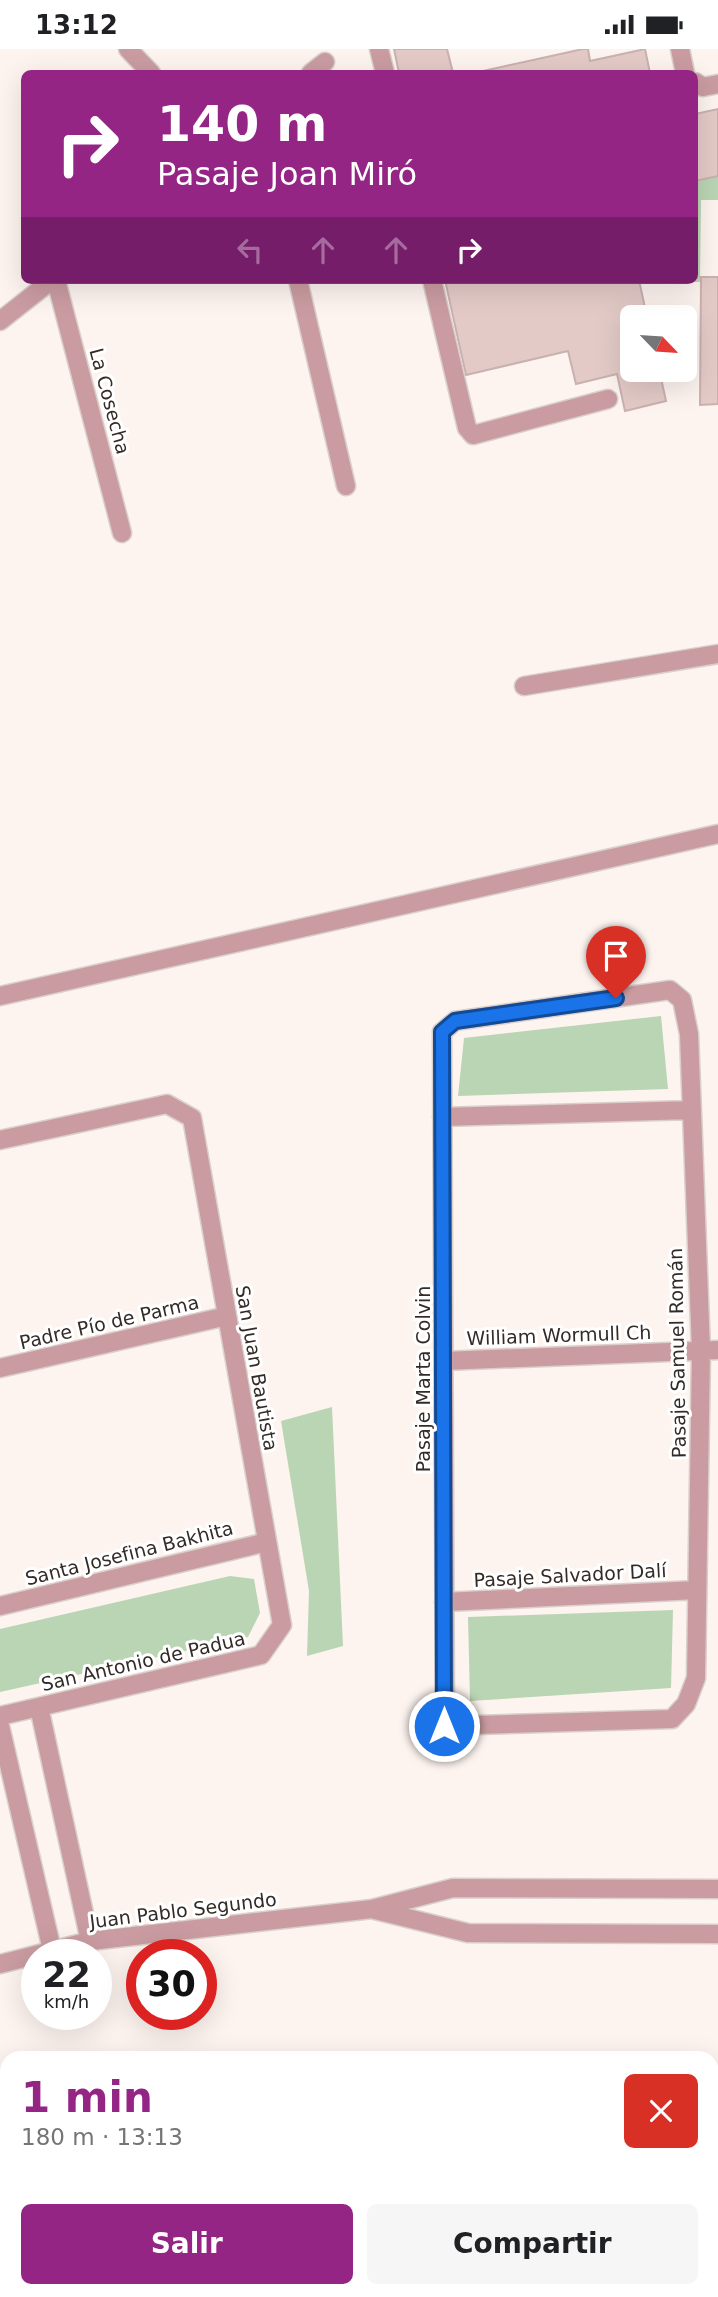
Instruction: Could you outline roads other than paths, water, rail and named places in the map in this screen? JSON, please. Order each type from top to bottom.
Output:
[{"type":"street","points":[[128,49],[148,70]]},
{"type":"street","points":[[379,49],[384,70]]},
{"type":"street","points":[[680,49],[684,70]]},
{"type":"street","points":[[698,84],[703,87],[718,83]]},
{"type":"street","name":"La Cosecha","points":[[0,321],[49,284]]},
{"type":"street","name":"La Cosecha","points":[[55,284],[122,533]]},
{"type":"street","points":[[299,284],[346,486]]},
{"type":"street","points":[[433,284],[467,428],[474,435],[608,399]]},
{"type":"street","points":[[524,686],[718,654]]},
{"type":"street","points":[[0,996],[718,834]]},
{"type":"street","name":"Pasaje Samuel Román","points":[[442,1032],[455,1021],[670,990],[682,1000],[689,1034],[710,1350],[696,1678],[686,1705],[672,1719],[444,1726]]},
{"type":"street","name":"Pasaje Marta Colvin","points":[[442,1032],[444,1726]]},
{"type":"street","name":"San Juan Bautista","points":[[0,1140],[167,1104],[192,1118],[282,1625]]},
{"type":"street","points":[[442,1117],[692,1110]]},
{"type":"street","name":"Padre Pío de Parma","points":[[0,1368],[227,1316]]},
{"type":"street","name":"William Wormull Ch","points":[[444,1361],[710,1350]]},
{"type":"street","name":"Santa Josefina Bakhita","points":[[0,1606],[267,1542]]},
{"type":"street","name":"Pasaje Salvador Dalí","points":[[444,1602],[698,1590]]},
{"type":"street","name":"San Antonio de Padua","points":[[0,1716],[261,1655],[282,1625]]},
{"type":"street","points":[[39,1707],[90,1939]]},
{"type":"street","points":[[0,1726],[49,1939]]},
{"type":"street","name":"Juan Pablo Segundo","points":[[108,1939],[372,1909],[453,1888],[718,1889]]},
{"type":"street","name":"Juan Pablo Segundo","points":[[372,1909],[468,1933],[718,1934]]},
{"type":"street","name":"Juan Pablo Segundo","points":[[0,1964],[21,1958]]}]
